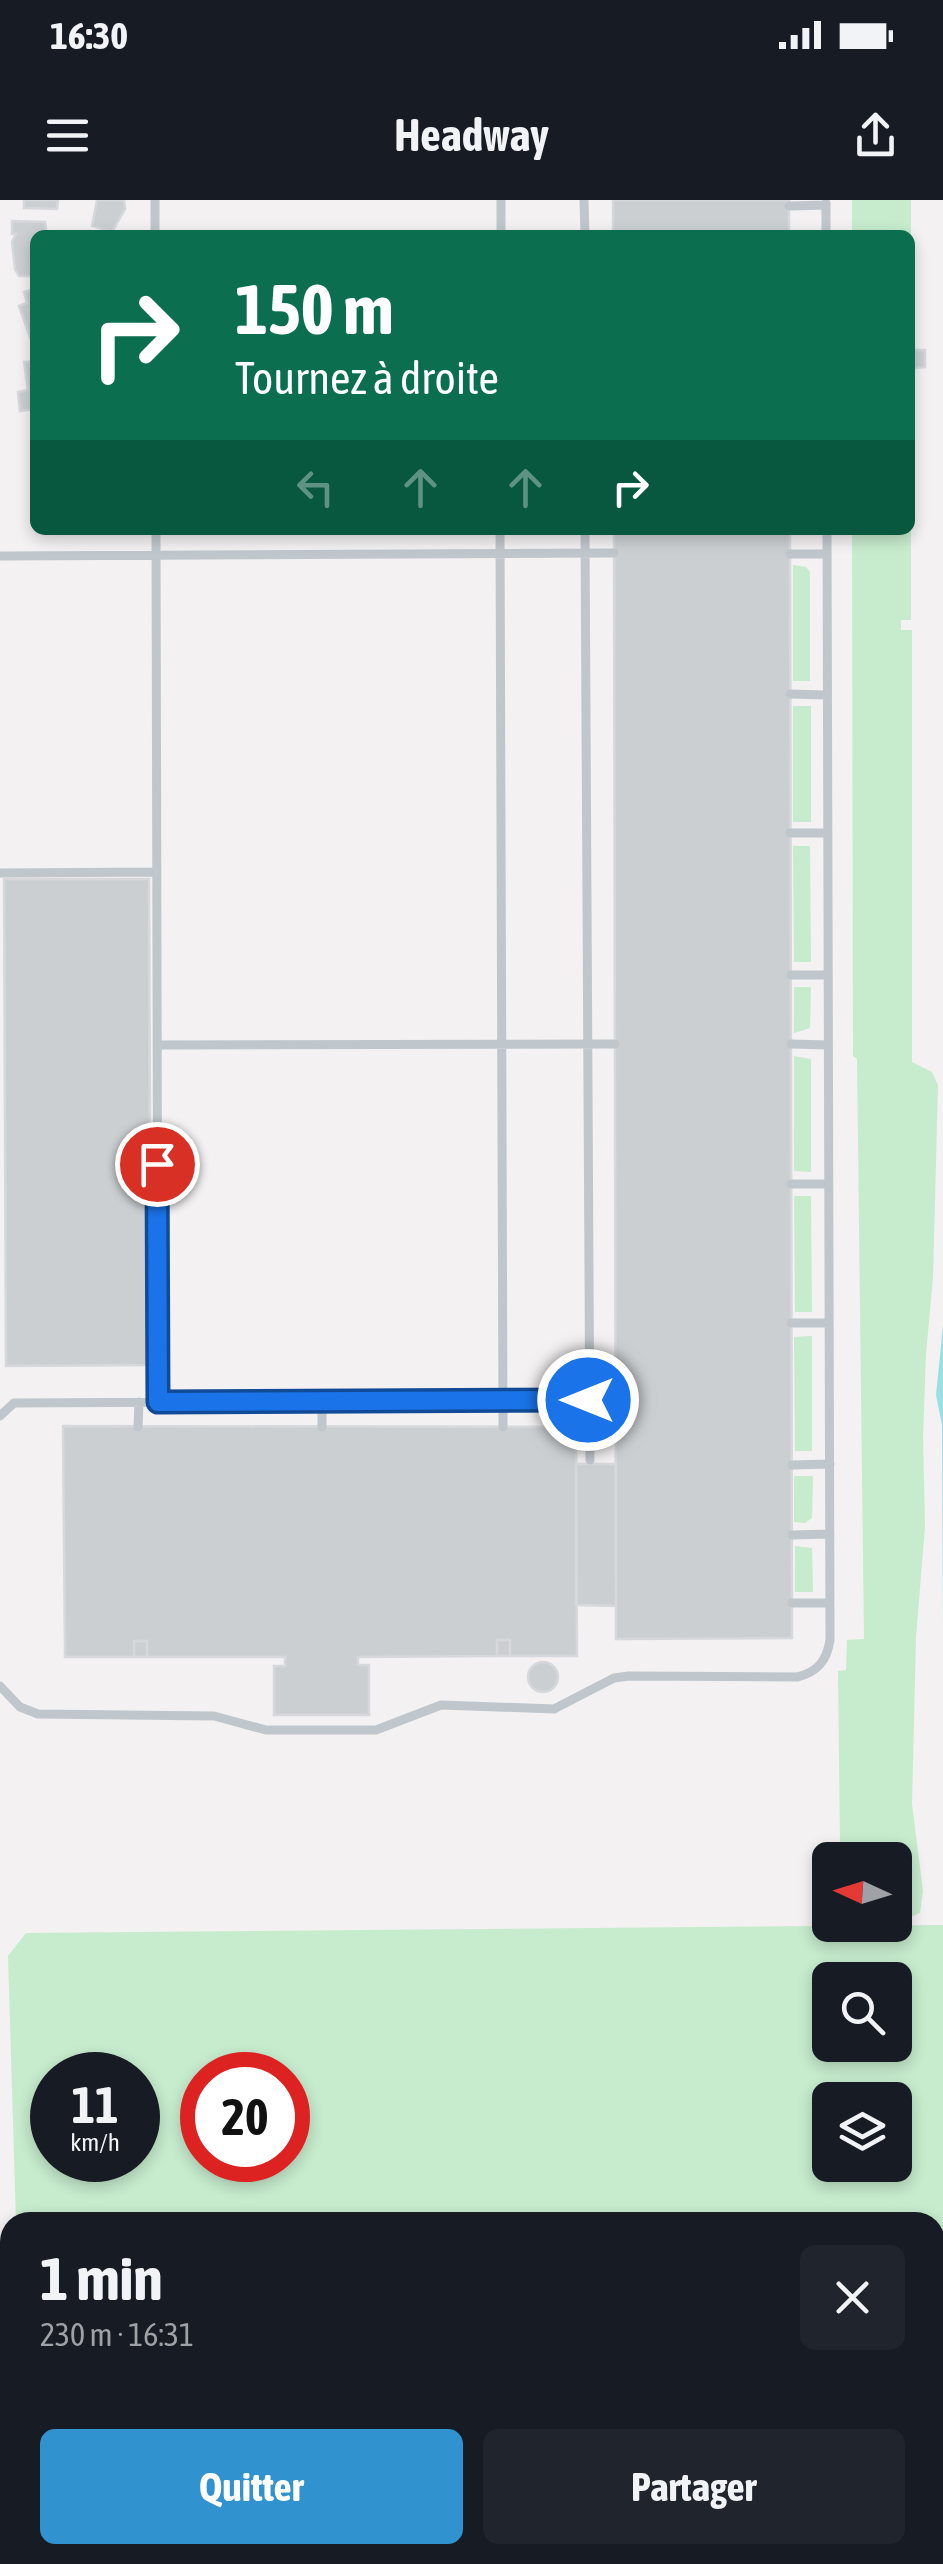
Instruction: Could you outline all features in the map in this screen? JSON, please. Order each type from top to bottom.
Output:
[{"type":"lane","points":[[155,200],[156,230]]},
{"type":"lane","points":[[501,200],[501,230]]},
{"type":"lane","points":[[584,200],[584,230]]},
{"type":"lane","points":[[789,206],[826,203],[826,230]]},
{"type":"lane","points":[[156,535],[158,1402]]},
{"type":"lane","points":[[500,535],[503,1427]]},
{"type":"lane","points":[[586,535],[590,1460]]},
{"type":"lane","points":[[0,1686],[20,1707],[38,1714],[214,1716],[266,1730],[376,1730],[441,1705],[554,1709],[625,1676],[806,1675],[819,1666],[829,1651],[830,1603],[827,535]]},
{"type":"lane","points":[[0,556],[614,553]]},
{"type":"lane","points":[[790,554],[827,554]]},
{"type":"lane","points":[[790,694],[827,696]]},
{"type":"lane","points":[[790,834],[827,833]]},
{"type":"lane","points":[[0,873],[157,872]]},
{"type":"lane","points":[[791,976],[828,976]]},
{"type":"lane","points":[[157,1045],[615,1044]]},
{"type":"lane","points":[[791,1044],[828,1044]]},
{"type":"lane","points":[[791,1184],[828,1184]]},
{"type":"lane","points":[[792,1323],[829,1323]]},
{"type":"lane","points":[[0,1416],[14,1403],[588,1400]]},
{"type":"lane","points":[[322,1401],[322,1427]]},
{"type":"lane","points":[[138,1428],[139,1402]]},
{"type":"lane","points":[[589,1428],[616,1428]]},
{"type":"lane","points":[[792,1464],[830,1464]]},
{"type":"lane","points":[[792,1535],[830,1534]]},
{"type":"lane","points":[[792,1603],[830,1603]]},
{"type":"green space","points":[[852,200],[911,200],[911,230],[852,230]]},
{"type":"green space","points":[[852,535],[911,535],[911,620],[901,620],[901,630],[912,630],[912,1062],[932,1072],[938,1085],[912,1804],[923,1891],[920,1913],[912,1916],[912,1842],[840,1842],[838,1671],[846,1670],[847,1640],[864,1639],[857,1059],[853,1056]]},
{"type":"green space","points":[[793,565],[806,567],[810,572],[810,681],[793,681]]},
{"type":"green space","points":[[793,706],[811,706],[811,822],[793,822]]},
{"type":"green space","points":[[793,846],[810,846],[811,962],[794,962]]},
{"type":"green space","points":[[794,987],[811,987],[810,1028],[794,1033]]},
{"type":"green space","points":[[794,1056],[811,1059],[811,1172],[794,1171]]},
{"type":"green space","points":[[794,1196],[811,1196],[812,1312],[795,1312]]},
{"type":"green space","points":[[812,1336],[812,1451],[795,1451],[794,1337]]},
{"type":"green space","points":[[794,1476],[813,1476],[812,1518],[805,1523],[794,1522]]},
{"type":"green space","points":[[795,1546],[812,1548],[813,1592],[795,1592]]},
{"type":"green space","points":[[912,1925],[943,1925],[943,2212],[16,2212],[8,1956],[26,1933],[812,1926],[812,1942],[912,1942]]},
{"type":"water","points":[[943,1326],[943,1629],[942,1425],[936,1395]]},
{"type":"building","points":[[24,200],[58,200],[57,209],[24,208]]},
{"type":"building","points":[[97,200],[124,200],[125,209],[113,230],[92,226]]},
{"type":"building","points":[[613,200],[789,200],[789,230],[613,230]]},
{"type":"building","points":[[12,221],[45,222],[46,230],[30,230],[30,276],[19,276],[15,269],[12,242],[16,234],[12,234]]},
{"type":"building","points":[[30,290],[30,337],[19,306],[27,303],[24,292]]},
{"type":"building","points":[[915,350],[925,350],[925,367],[915,368]]},
{"type":"building","points":[[30,361],[30,410],[20,411],[18,392],[28,390],[24,362]]},
{"type":"building","points":[[614,535],[790,535],[792,1638],[616,1639]]},
{"type":"building","points":[[4,879],[149,879],[151,1365],[6,1366]]},
{"type":"building","points":[[63,1426],[576,1427],[577,1656],[510,1656],[510,1640],[497,1640],[497,1656],[358,1657],[358,1665],[369,1665],[369,1715],[274,1715],[274,1666],[285,1666],[285,1657],[147,1657],[147,1641],[134,1641],[134,1657],[65,1657]]},
{"type":"building","points":[[576,1464],[616,1464],[616,1606],[576,1605]]},
{"type":"building","points":[[497,1640],[510,1640],[510,1656],[497,1656]]},
{"type":"building","points":[[134,1641],[147,1641],[147,1657],[134,1657]]},
{"type":"building","points":[[543,1662],[554,1666],[558,1677],[554,1688],[543,1692],[532,1688],[528,1677],[532,1666]]},
{"type":"route","points":[[157,1164],[158,1402],[588,1400]]}]
